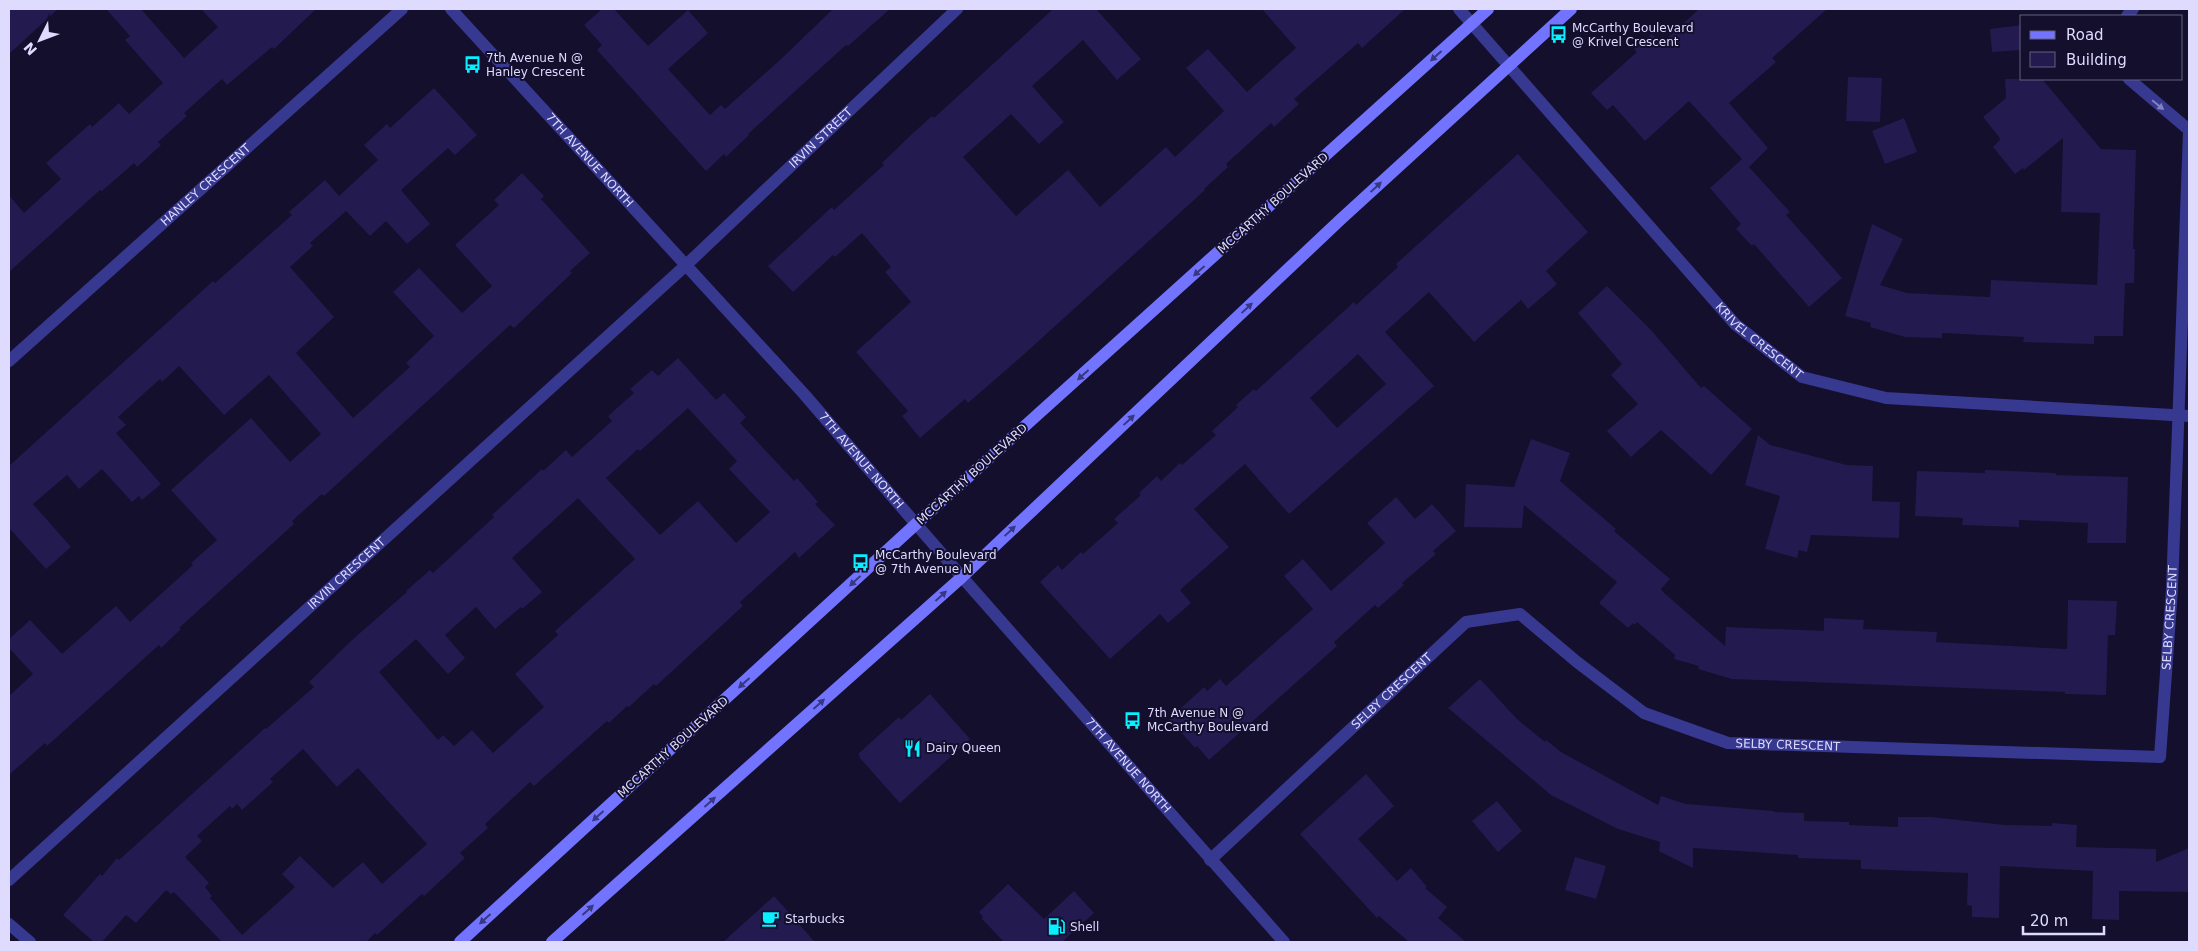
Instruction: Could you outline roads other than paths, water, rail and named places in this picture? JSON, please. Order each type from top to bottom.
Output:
[{"type":"main road","name":"MCCARTHY BOULEVARD","points":[[460,942],[916,524],[1488,9]]},
{"type":"main road","points":[[552,942],[962,576],[1509,64],[1571,9]]},
{"type":"street","name":"HANLEY CRESCENT","points":[[9,361],[402,9]]},
{"type":"street","name":"7TH AVENUE NORTH","points":[[451,9],[804,394],[1210,860],[1284,942]]},
{"type":"street","name":"IRVIN STREET","points":[[685,266],[957,9]]},
{"type":"street","name":"KRIVEL CRESCENT","points":[[1459,9],[1735,324],[1802,377],[1886,398],[2183,416]]},
{"type":"street","points":[[2130,80],[2189,131],[2183,416]]},
{"type":"street","name":"IRVIN CRESCENT","points":[[9,880],[685,266]]},
{"type":"street","name":"SELBY CRESCENT","points":[[1210,860],[1466,622],[1520,614],[1577,662],[1644,713],[1728,743],[2160,757],[2183,416]]},
{"type":"street","points":[[9,924],[30,942]]},
{"type":"place","name":"McCarthy Boulevard @ Krivel Crescent","points":[[1558,35]]},
{"type":"place","name":"7th Avenue N @ Hanley Crescent","points":[[472,65]]},
{"type":"place","name":"McCarthy Boulevard @ 7th Avenue N","points":[[861,562]]},
{"type":"place","name":"7th Avenue N @ McCarthy Boulevard","points":[[1133,720]]},
{"type":"place","name":"Dairy Queen","points":[[912,748]]},
{"type":"place","name":"Starbucks","points":[[771,919]]},
{"type":"place","name":"Shell","points":[[1056,927]]}]
